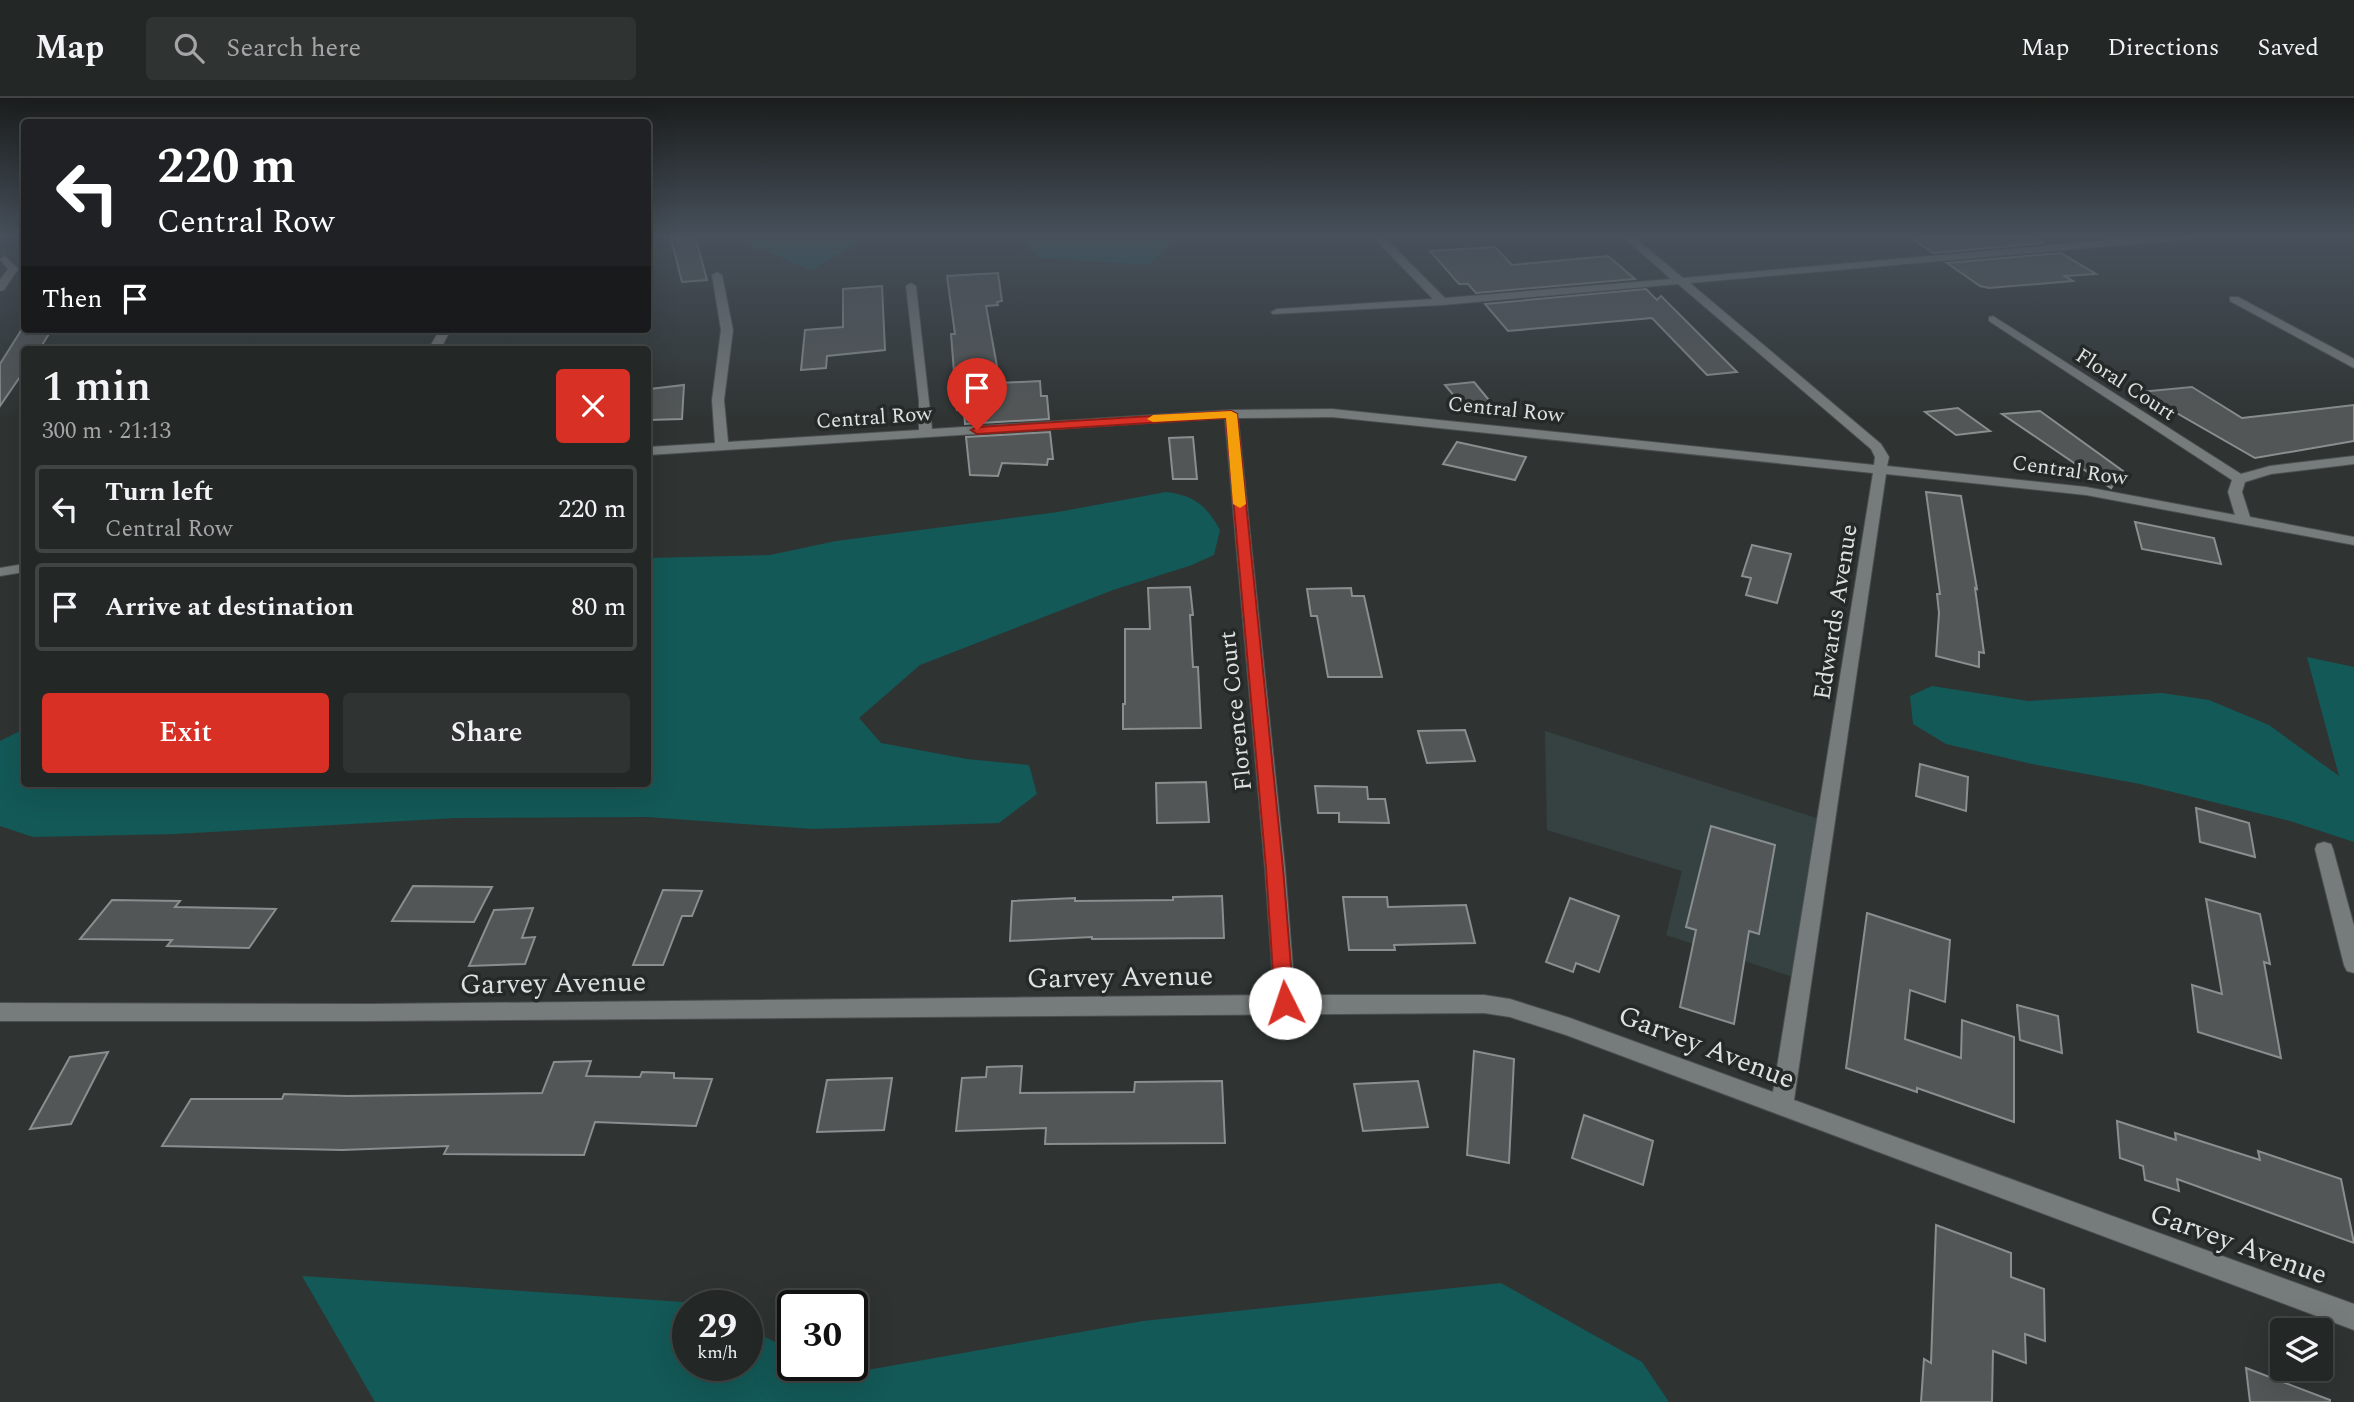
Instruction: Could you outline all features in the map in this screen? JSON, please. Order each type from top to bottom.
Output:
[{"type":"street","points":[[721,297],[727,330],[718,400],[722,446]]},
{"type":"street","points":[[912,297],[925,401],[926,434]]},
{"type":"street","points":[[1437,297],[1442,302]]},
{"type":"street","points":[[1278,312],[1497,297]]},
{"type":"street","points":[[1699,297],[1875,447],[1882,457],[1880,469]]},
{"type":"street","points":[[2234,299],[2354,364]]},
{"type":"street","name":"Floral Court","points":[[1993,319],[2239,479]]},
{"type":"street","points":[[436,346],[443,333]]},
{"type":"street","name":"Central Row","points":[[651,451],[1231,414],[1332,412],[2086,491],[2354,541]]},
{"type":"street","name":"Florence Court","points":[[1231,414],[1285,1003]]},
{"type":"street","points":[[2244,520],[2235,492],[2239,479],[2270,470],[2354,460]]},
{"type":"street","name":"Edwards Avenue","points":[[1782,1107],[1880,469]]},
{"type":"street","points":[[0,572],[21,568]]},
{"type":"street","points":[[2325,849],[2354,965]]},
{"type":"street","name":"Garvey Avenue","points":[[0,1012],[283,1015],[1484,1003],[1510,1008],[1570,1027],[2354,1317]]},
{"type":"shaded area","points":[[1166,492],[1185,496],[1199,503],[1220,530],[1214,555],[1192,565],[1113,590],[920,665],[859,718],[881,743],[967,759],[1029,765],[1037,794],[999,823],[813,829],[647,817],[456,818],[176,834],[33,837],[0,826],[0,741],[21,730],[21,787],[651,787],[651,558],[770,555],[836,541],[1058,512]]},
{"type":"shaded area","points":[[2307,657],[2354,667],[2354,842],[2290,821],[2140,784],[2032,764],[1946,744],[1913,724],[1910,696],[1932,686],[2028,701],[2162,693],[2209,700],[2269,725],[2339,776]]},
{"type":"shaded area","points":[[1545,731],[1826,821],[1802,980],[1666,935],[1682,871],[1547,830]]},
{"type":"shaded area","points":[[302,1276],[672,1301],[672,1381],[763,1381],[763,1336],[777,1343],[777,1381],[868,1381],[868,1370],[1143,1321],[1501,1283],[1642,1362],[1669,1402],[375,1402]]},
{"type":"building","points":[[843,297],[883,297],[885,350],[827,356],[826,368],[801,370],[805,330],[843,327]]},
{"type":"building","points":[[950,297],[1001,297],[1002,301],[997,302],[998,305],[986,306],[1000,383],[1040,381],[1041,396],[1047,396],[1049,419],[965,424],[964,410],[957,410],[951,334],[955,334]]},
{"type":"building","points":[[1562,297],[1654,297],[1657,300],[1662,297],[1737,372],[1707,375],[1652,318],[1508,331],[1485,304]]},
{"type":"building","points":[[21,331],[21,333],[50,333],[41,346],[21,346],[21,375],[0,406],[0,364]]},
{"type":"building","points":[[1474,382],[1493,405],[1464,408],[1445,385]]},
{"type":"building","points":[[684,385],[682,419],[651,420],[651,389]]},
{"type":"building","points":[[2192,387],[2242,418],[2354,405],[2354,441],[2255,458],[2140,392]]},
{"type":"building","points":[[1958,408],[1990,431],[1956,435],[1925,412]]},
{"type":"building","points":[[2040,411],[2123,471],[2111,488],[2002,414]]},
{"type":"building","points":[[1050,432],[1053,459],[1048,459],[1047,465],[1002,463],[998,476],[970,475],[966,437]]},
{"type":"building","points":[[1193,437],[1197,479],[1173,479],[1169,438]]},
{"type":"building","points":[[1457,442],[1526,457],[1515,480],[1443,464]]},
{"type":"building","points":[[1926,492],[1961,496],[1977,589],[1975,588],[1984,653],[1979,652],[1979,667],[1936,656],[1939,613],[1937,594],[1940,594]]},
{"type":"building","points":[[2135,522],[2214,538],[2221,564],[2142,549]]},
{"type":"building","points":[[1752,545],[1791,554],[1777,603],[1746,595],[1751,578],[1742,576]]},
{"type":"building","points":[[1190,587],[1193,667],[1198,667],[1201,728],[1123,729],[1125,629],[1150,629],[1148,588]]},
{"type":"building","points":[[1351,588],[1352,596],[1364,596],[1382,677],[1328,677],[1317,616],[1311,616],[1307,589]]},
{"type":"building","points":[[1465,730],[1475,761],[1427,763],[1418,731]]},
{"type":"building","points":[[1920,764],[1968,777],[1966,811],[1916,796]]},
{"type":"building","points":[[1206,782],[1209,822],[1157,823],[1156,783]]},
{"type":"building","points":[[1315,786],[1367,787],[1368,799],[1385,799],[1389,823],[1339,822],[1339,813],[1318,813]]},
{"type":"building","points":[[2196,808],[2249,823],[2255,857],[2200,842]]},
{"type":"building","points":[[1711,826],[1775,845],[1759,934],[1749,931],[1734,1024],[1680,1007],[1696,930],[1686,927]]},
{"type":"building","points":[[413,886],[492,887],[474,922],[392,921]]},
{"type":"building","points":[[663,890],[702,891],[692,916],[682,916],[663,965],[633,965]]},
{"type":"building","points":[[1222,896],[1224,938],[1092,937],[1010,941],[1012,901],[1075,898],[1075,901],[1173,900],[1173,897]]},
{"type":"building","points":[[1343,897],[1387,897],[1388,907],[1466,905],[1475,943],[1394,945],[1395,950],[1349,950]]},
{"type":"building","points":[[1570,898],[1619,916],[1599,972],[1576,963],[1573,972],[1546,962]]},
{"type":"building","points":[[2206,899],[2260,914],[2270,964],[2264,962],[2281,1058],[2198,1032],[2192,985],[2222,994]]},
{"type":"building","points":[[112,900],[180,901],[175,907],[276,909],[249,948],[167,946],[172,940],[80,939]]},
{"type":"building","points":[[533,908],[522,938],[535,937],[525,964],[469,966],[494,910]]},
{"type":"building","points":[[1867,913],[1950,940],[1945,1002],[1910,990],[1905,1039],[1961,1058],[1962,1020],[2014,1037],[2014,1122],[1917,1088],[1917,1092],[1846,1068]]},
{"type":"building","points":[[2017,1005],[2058,1016],[2062,1053],[2020,1040]]},
{"type":"building","points":[[1474,1051],[1514,1059],[1509,1163],[1467,1155]]},
{"type":"building","points":[[108,1052],[71,1124],[30,1129],[70,1057]]},
{"type":"building","points":[[591,1061],[586,1076],[640,1077],[642,1072],[674,1073],[674,1078],[712,1079],[696,1126],[595,1122],[584,1155],[444,1154],[448,1146],[342,1150],[162,1146],[191,1099],[282,1099],[284,1094],[348,1096],[542,1093],[554,1062]]},
{"type":"building","points":[[1022,1066],[1020,1093],[1134,1092],[1135,1082],[1222,1081],[1225,1143],[1045,1144],[1046,1128],[956,1131],[962,1078],[986,1077],[987,1067]]},
{"type":"building","points":[[892,1078],[884,1130],[817,1132],[827,1080]]},
{"type":"building","points":[[1418,1081],[1428,1127],[1363,1131],[1354,1084]]},
{"type":"building","points":[[1584,1115],[1653,1141],[1643,1185],[1572,1158]]},
{"type":"building","points":[[2117,1121],[2176,1140],[2175,1133],[2260,1160],[2258,1151],[2341,1179],[2354,1243],[2177,1179],[2179,1191],[2145,1180],[2143,1166],[2120,1158]]},
{"type":"building","points":[[1936,1225],[2011,1253],[2011,1277],[2044,1289],[2045,1341],[2025,1334],[2026,1363],[1993,1351],[1992,1402],[1921,1402],[1924,1359],[1931,1363]]},
{"type":"building","points":[[2246,1368],[2270,1377],[2270,1381],[2280,1381],[2330,1400],[2330,1402],[2250,1402]]},
{"type":"slow traffic","points":[[1153,419],[1231,414],[1240,504]]},
{"type":"route","points":[[977,430],[1231,414],[1275,868],[1285,1003]]}]
